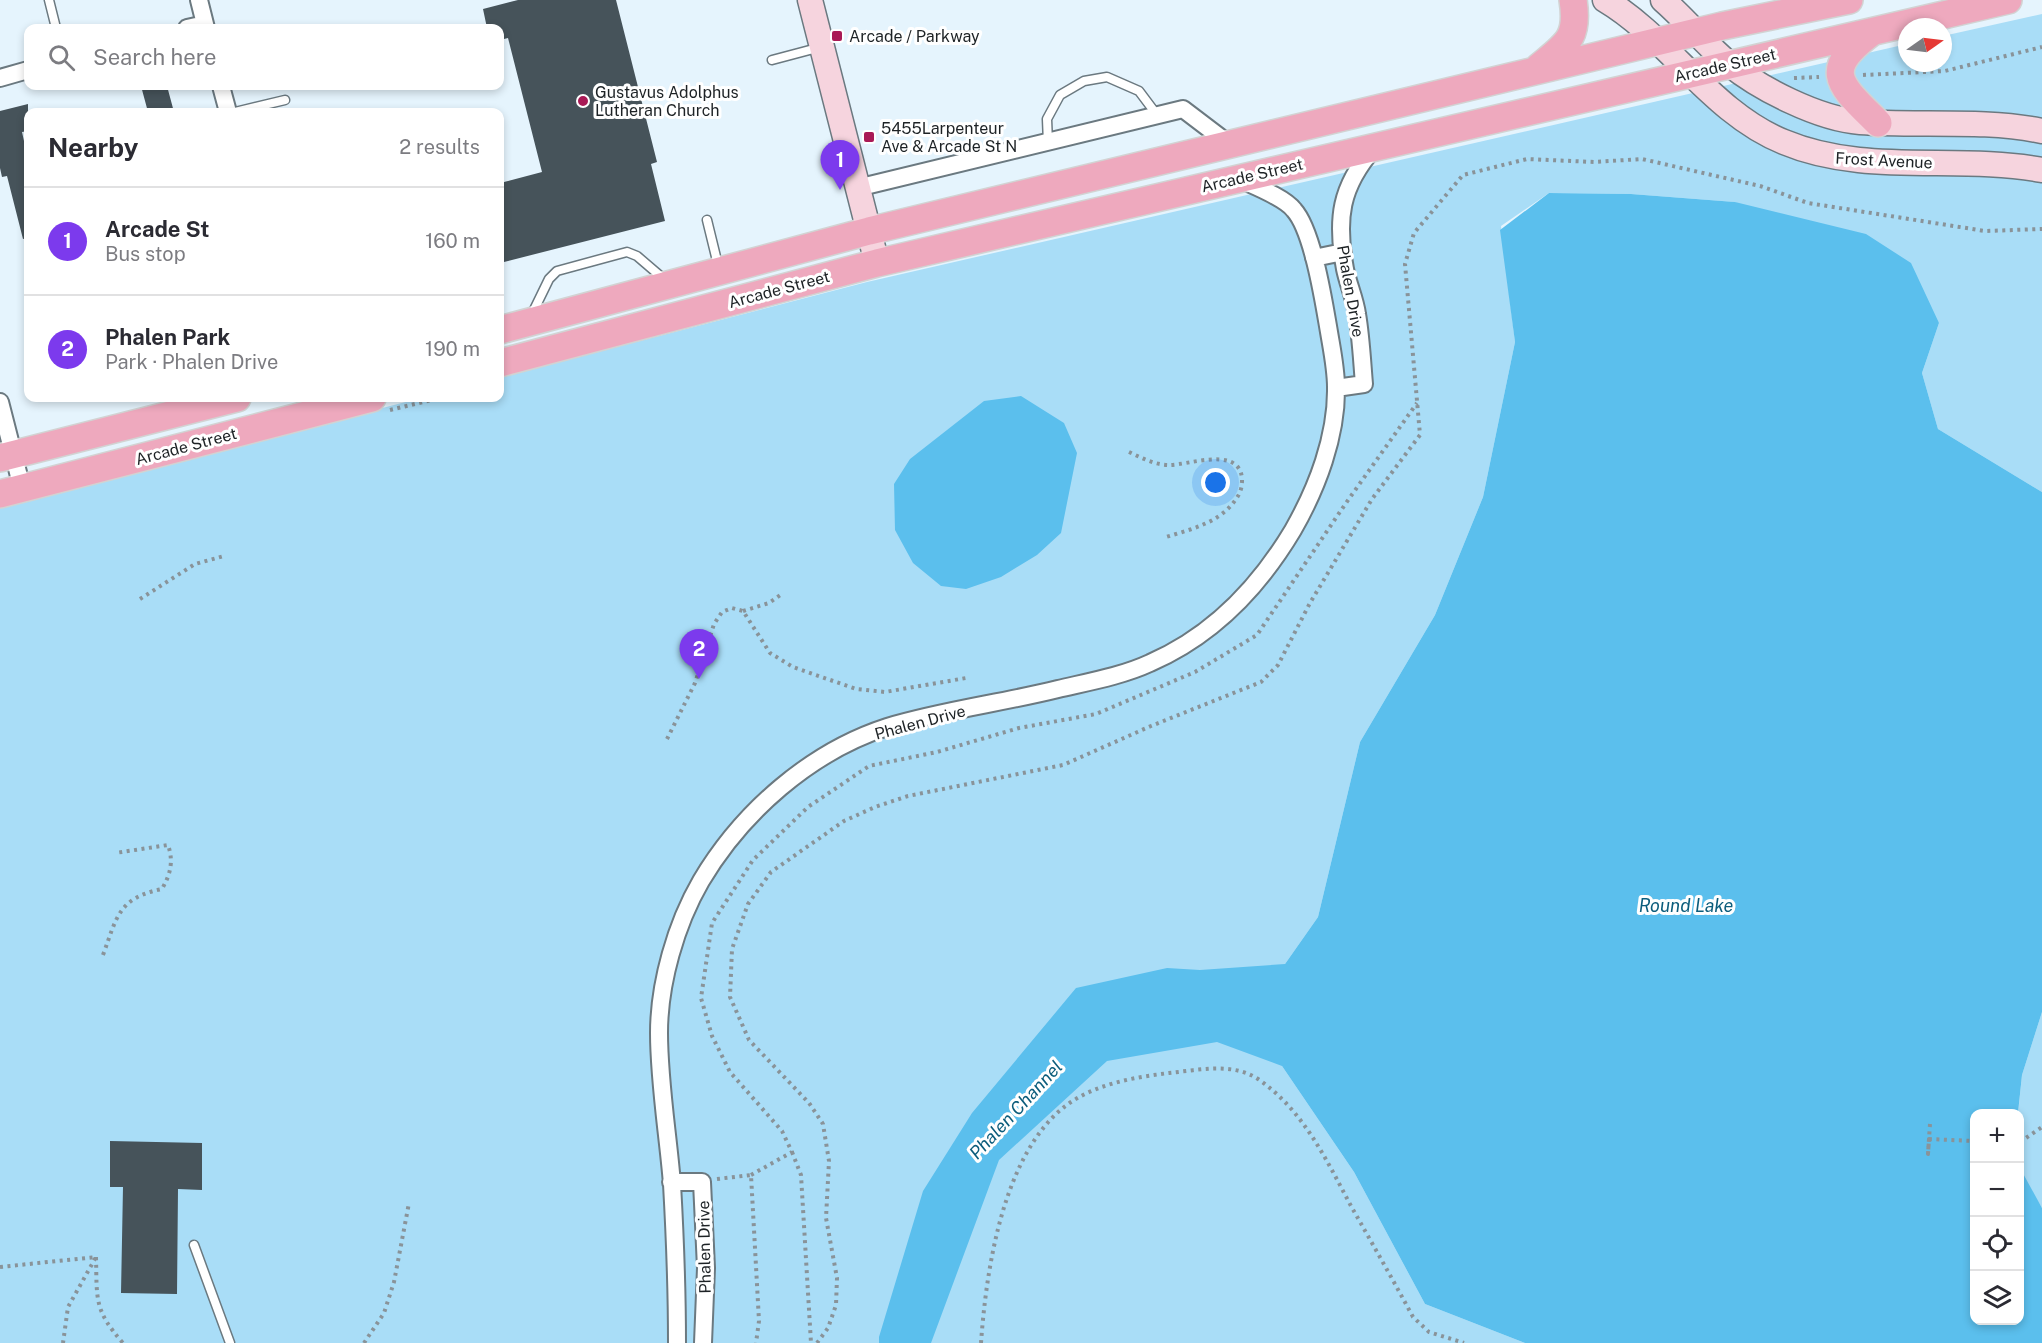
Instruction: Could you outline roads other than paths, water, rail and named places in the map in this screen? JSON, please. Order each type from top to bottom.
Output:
[{"type":"main road","points":[[1535,70],[1569,43],[1577,21],[1573,0]]},
{"type":"main road","name":"Arcade Street","points":[[504,329],[720,274],[869,231],[1696,32],[1850,0]]},
{"type":"main road","name":"Arcade Street","points":[[504,362],[877,263],[1376,145],[2007,0]]},
{"type":"main road","points":[[1873,31],[1850,48],[1841,62],[1840,76],[1848,92],[1878,123]]},
{"type":"main road","name":"Arcade Street","points":[[7,457],[221,402]]},
{"type":"main road","name":"Arcade Street","points":[[11,491],[305,406],[338,402]]},
{"type":"street","points":[[199,0],[205,24]]},
{"type":"street","points":[[810,0],[877,263]]},
{"type":"street","name":"Frost Avenue","points":[[1605,0],[1730,109],[1782,142],[1826,156],[1894,162],[2012,164],[2042,170]]},
{"type":"street","points":[[1663,0],[1729,64],[1767,88],[1811,110],[1857,122],[1959,124],[2042,131]]},
{"type":"street","points":[[0,78],[24,71]]},
{"type":"street","points":[[222,90],[227,108]]},
{"type":"street","points":[[857,188],[1183,109],[1229,144]]},
{"type":"street","name":"Phalen Drive","points":[[1336,388],[1364,384],[1357,313],[1343,252],[1341,226],[1346,188],[1361,163],[1376,145]]},
{"type":"street","name":"Phalen Drive","points":[[677,1343],[671,1182],[659,1032],[665,983],[677,934],[700,882],[735,833],[775,791],[820,758],[885,728],[1077,685],[1149,664],[1204,633],[1249,593],[1283,546],[1312,497],[1332,432],[1336,388],[1323,298],[1314,258],[1294,210],[1263,190],[1238,179]]},
{"type":"street","points":[[1314,258],[1343,252]]},
{"type":"street","points":[[1323,298],[1351,291]]},
{"type":"street","points":[[0,402],[11,491]]},
{"type":"street","name":"Phalen Drive","points":[[671,1182],[702,1182],[705,1268],[703,1343]]},
{"type":"lane","points":[[49,0],[55,24]]},
{"type":"lane","points":[[772,60],[823,46]]},
{"type":"lane","points":[[1048,143],[1047,119],[1060,95],[1084,81],[1107,77],[1139,91],[1157,115]]},
{"type":"lane","points":[[252,108],[285,100]]},
{"type":"lane","points":[[707,220],[720,274]]},
{"type":"lane","points":[[527,324],[549,279],[557,271],[627,252],[637,256],[672,286]]},
{"type":"lane","points":[[194,1245],[230,1343]]},
{"type":"water","name":"Round Lake","points":[[1549,193],[1631,194],[1735,202],[1866,234],[1911,263],[1939,323],[1922,373],[1938,429],[2042,492],[2042,1012],[2022,1075],[2018,1109],[1970,1109],[1970,1325],[2024,1325],[2024,1175],[2042,1208],[2042,1343],[1525,1343],[1425,1304],[1354,1172],[1282,1066],[1217,1042],[1107,1061],[999,1160],[931,1343],[879,1343],[923,1191],[972,1113],[1076,988],[1167,968],[1200,970],[1285,964],[1318,917],[1360,742],[1435,615],[1483,497],[1515,342],[1500,230]]},
{"type":"water","points":[[1021,396],[1064,423],[1077,453],[1061,533],[1037,555],[1001,577],[966,589],[941,586],[913,563],[895,530],[894,484],[910,459],[984,401]]},
{"type":"place","name":"Arcade / Parkway","points":[[837,36]]},
{"type":"place","name":"Gustavus Adolphus Lutheran Church","points":[[583,101]]},
{"type":"place","name":"5455Larpenteur Ave & Arcade St N","points":[[869,137]]},
{"type":"place","name":"Arcade St","points":[[840,190]]},
{"type":"place","name":"Phalen Park","points":[[699,679]]},
{"type":"water label","name":"Phalen Channel","points":[[1016,1110]]}]
